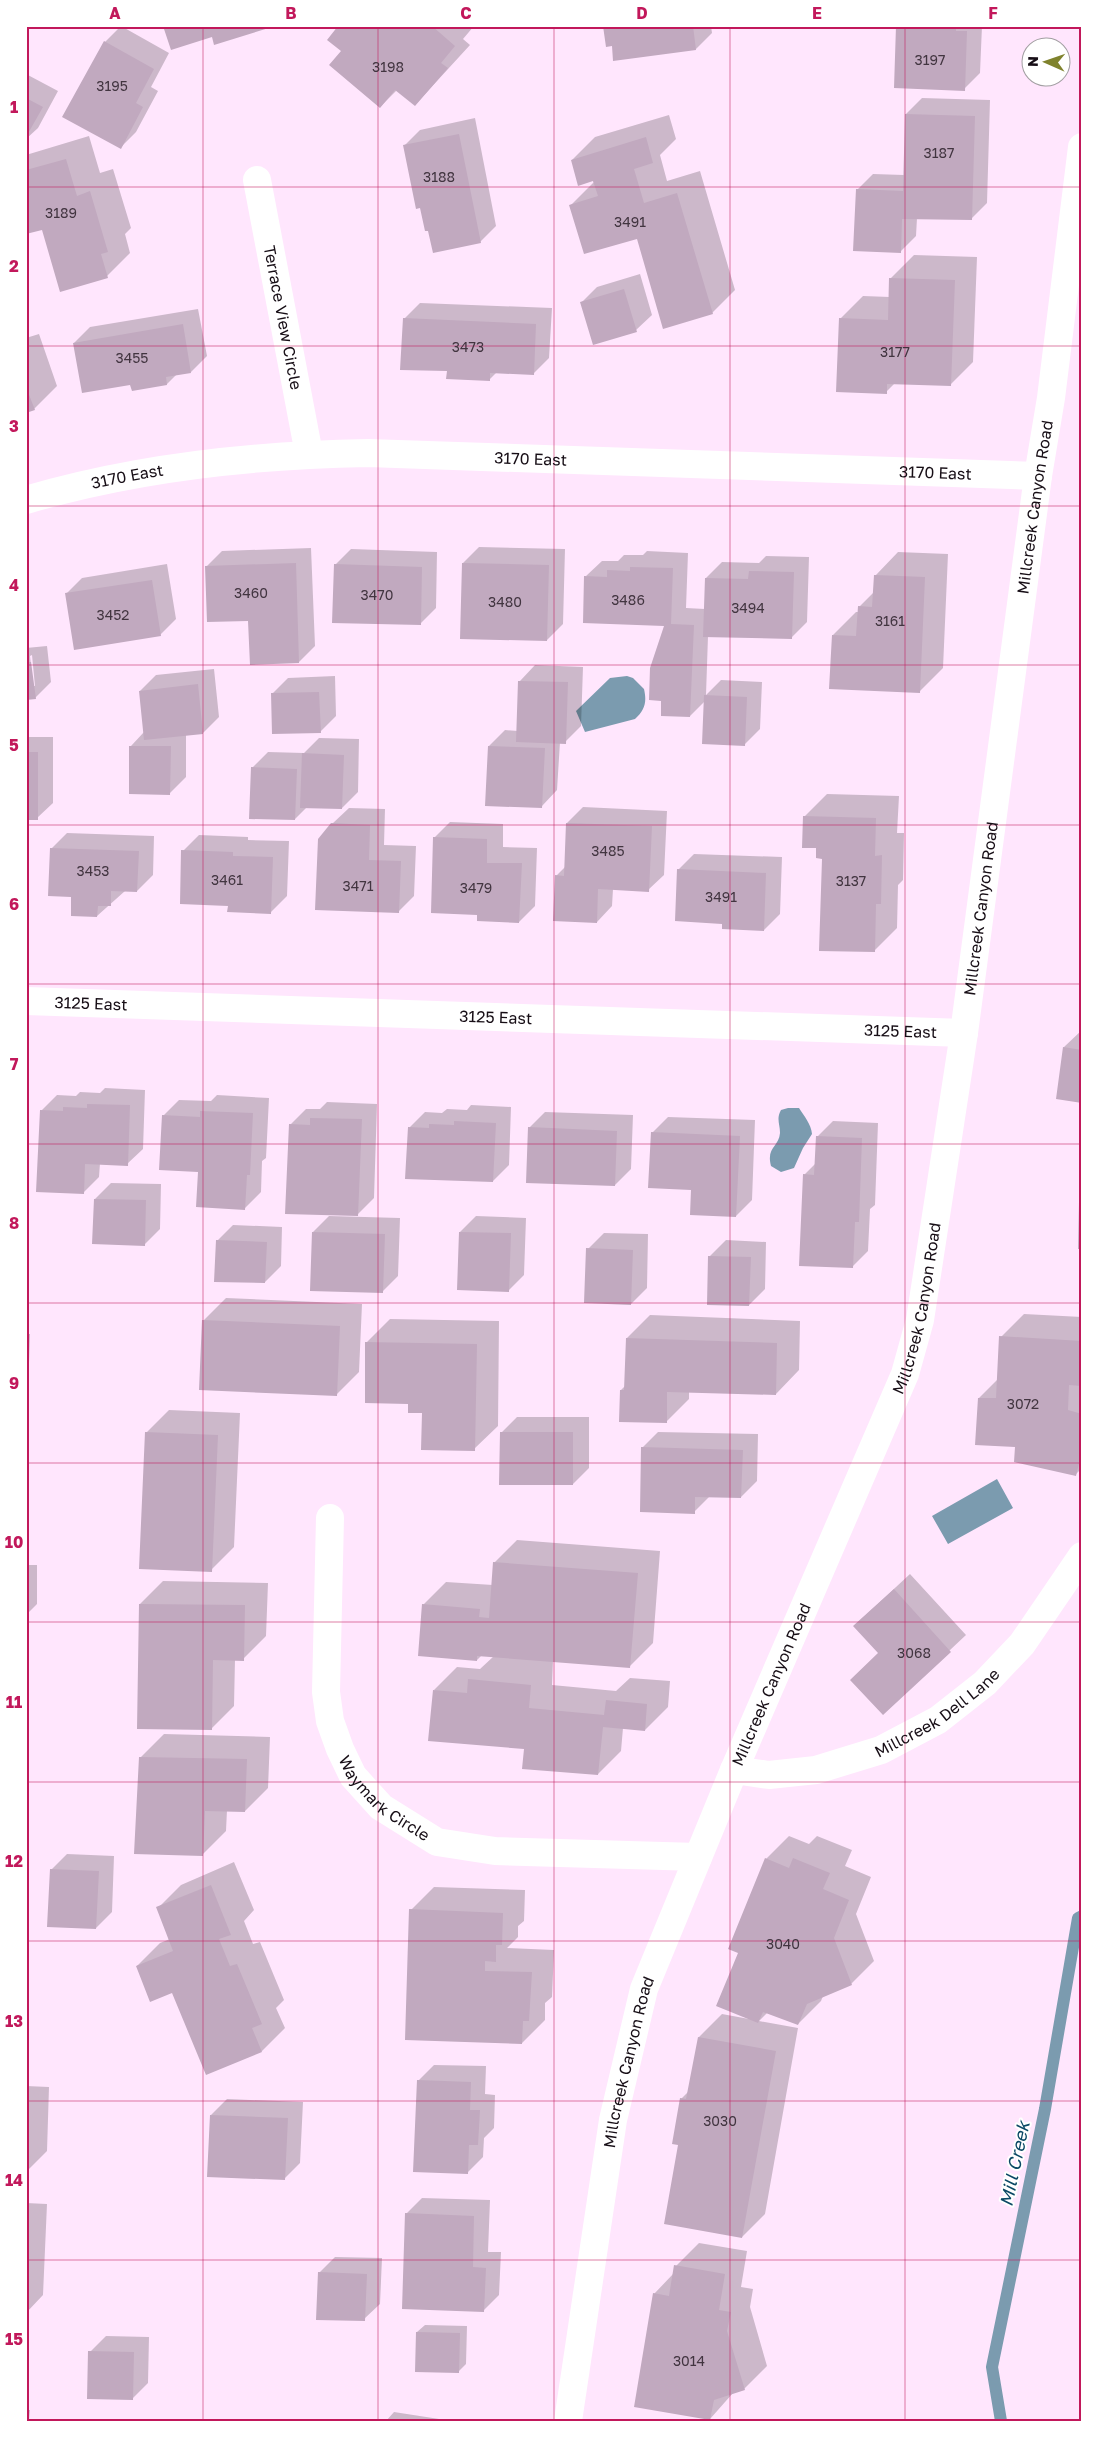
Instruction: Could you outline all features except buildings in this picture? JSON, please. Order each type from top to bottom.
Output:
[{"type":"street","name":"Millcreek Canyon Road","points":[[568,2421],[613,2120],[644,1989],[734,1770],[905,1374],[920,1320],[964,1033],[1038,476],[1051,398],[1082,147]]},
{"type":"street","name":"Terrace View Circle","points":[[257,180],[309,454]]},
{"type":"street","name":"3170 East","points":[[26,500],[102,480],[159,469],[215,461],[309,454],[368,453],[1038,476]]},
{"type":"street","name":"3125 East","points":[[26,1002],[964,1033]]},
{"type":"street","name":"Waymark Circle","points":[[330,1518],[326,1692],[330,1720],[340,1749],[353,1776],[381,1808],[437,1842],[495,1851],[698,1857]]},
{"type":"street","name":"Millcreek Dell Lane","points":[[734,1770],[769,1775],[816,1770],[881,1750],[938,1720],[985,1683],[1022,1644],[1082,1556]]},
{"type":"water","points":[[627,676],[633,678],[644,689],[645,702],[641,712],[635,719],[585,732],[576,711],[610,678]]},
{"type":"water","points":[[799,1108],[809,1123],[812,1134],[794,1168],[781,1172],[771,1166],[770,1155],[779,1138],[778,1119],[781,1110]]},
{"type":"water","points":[[997,1479],[1013,1508],[948,1544],[932,1516]]},
{"type":"waterway","name":"Mill Creek","points":[[1001,2421],[992,2367],[1045,2109],[1078,1918],[1082,1916]]}]
